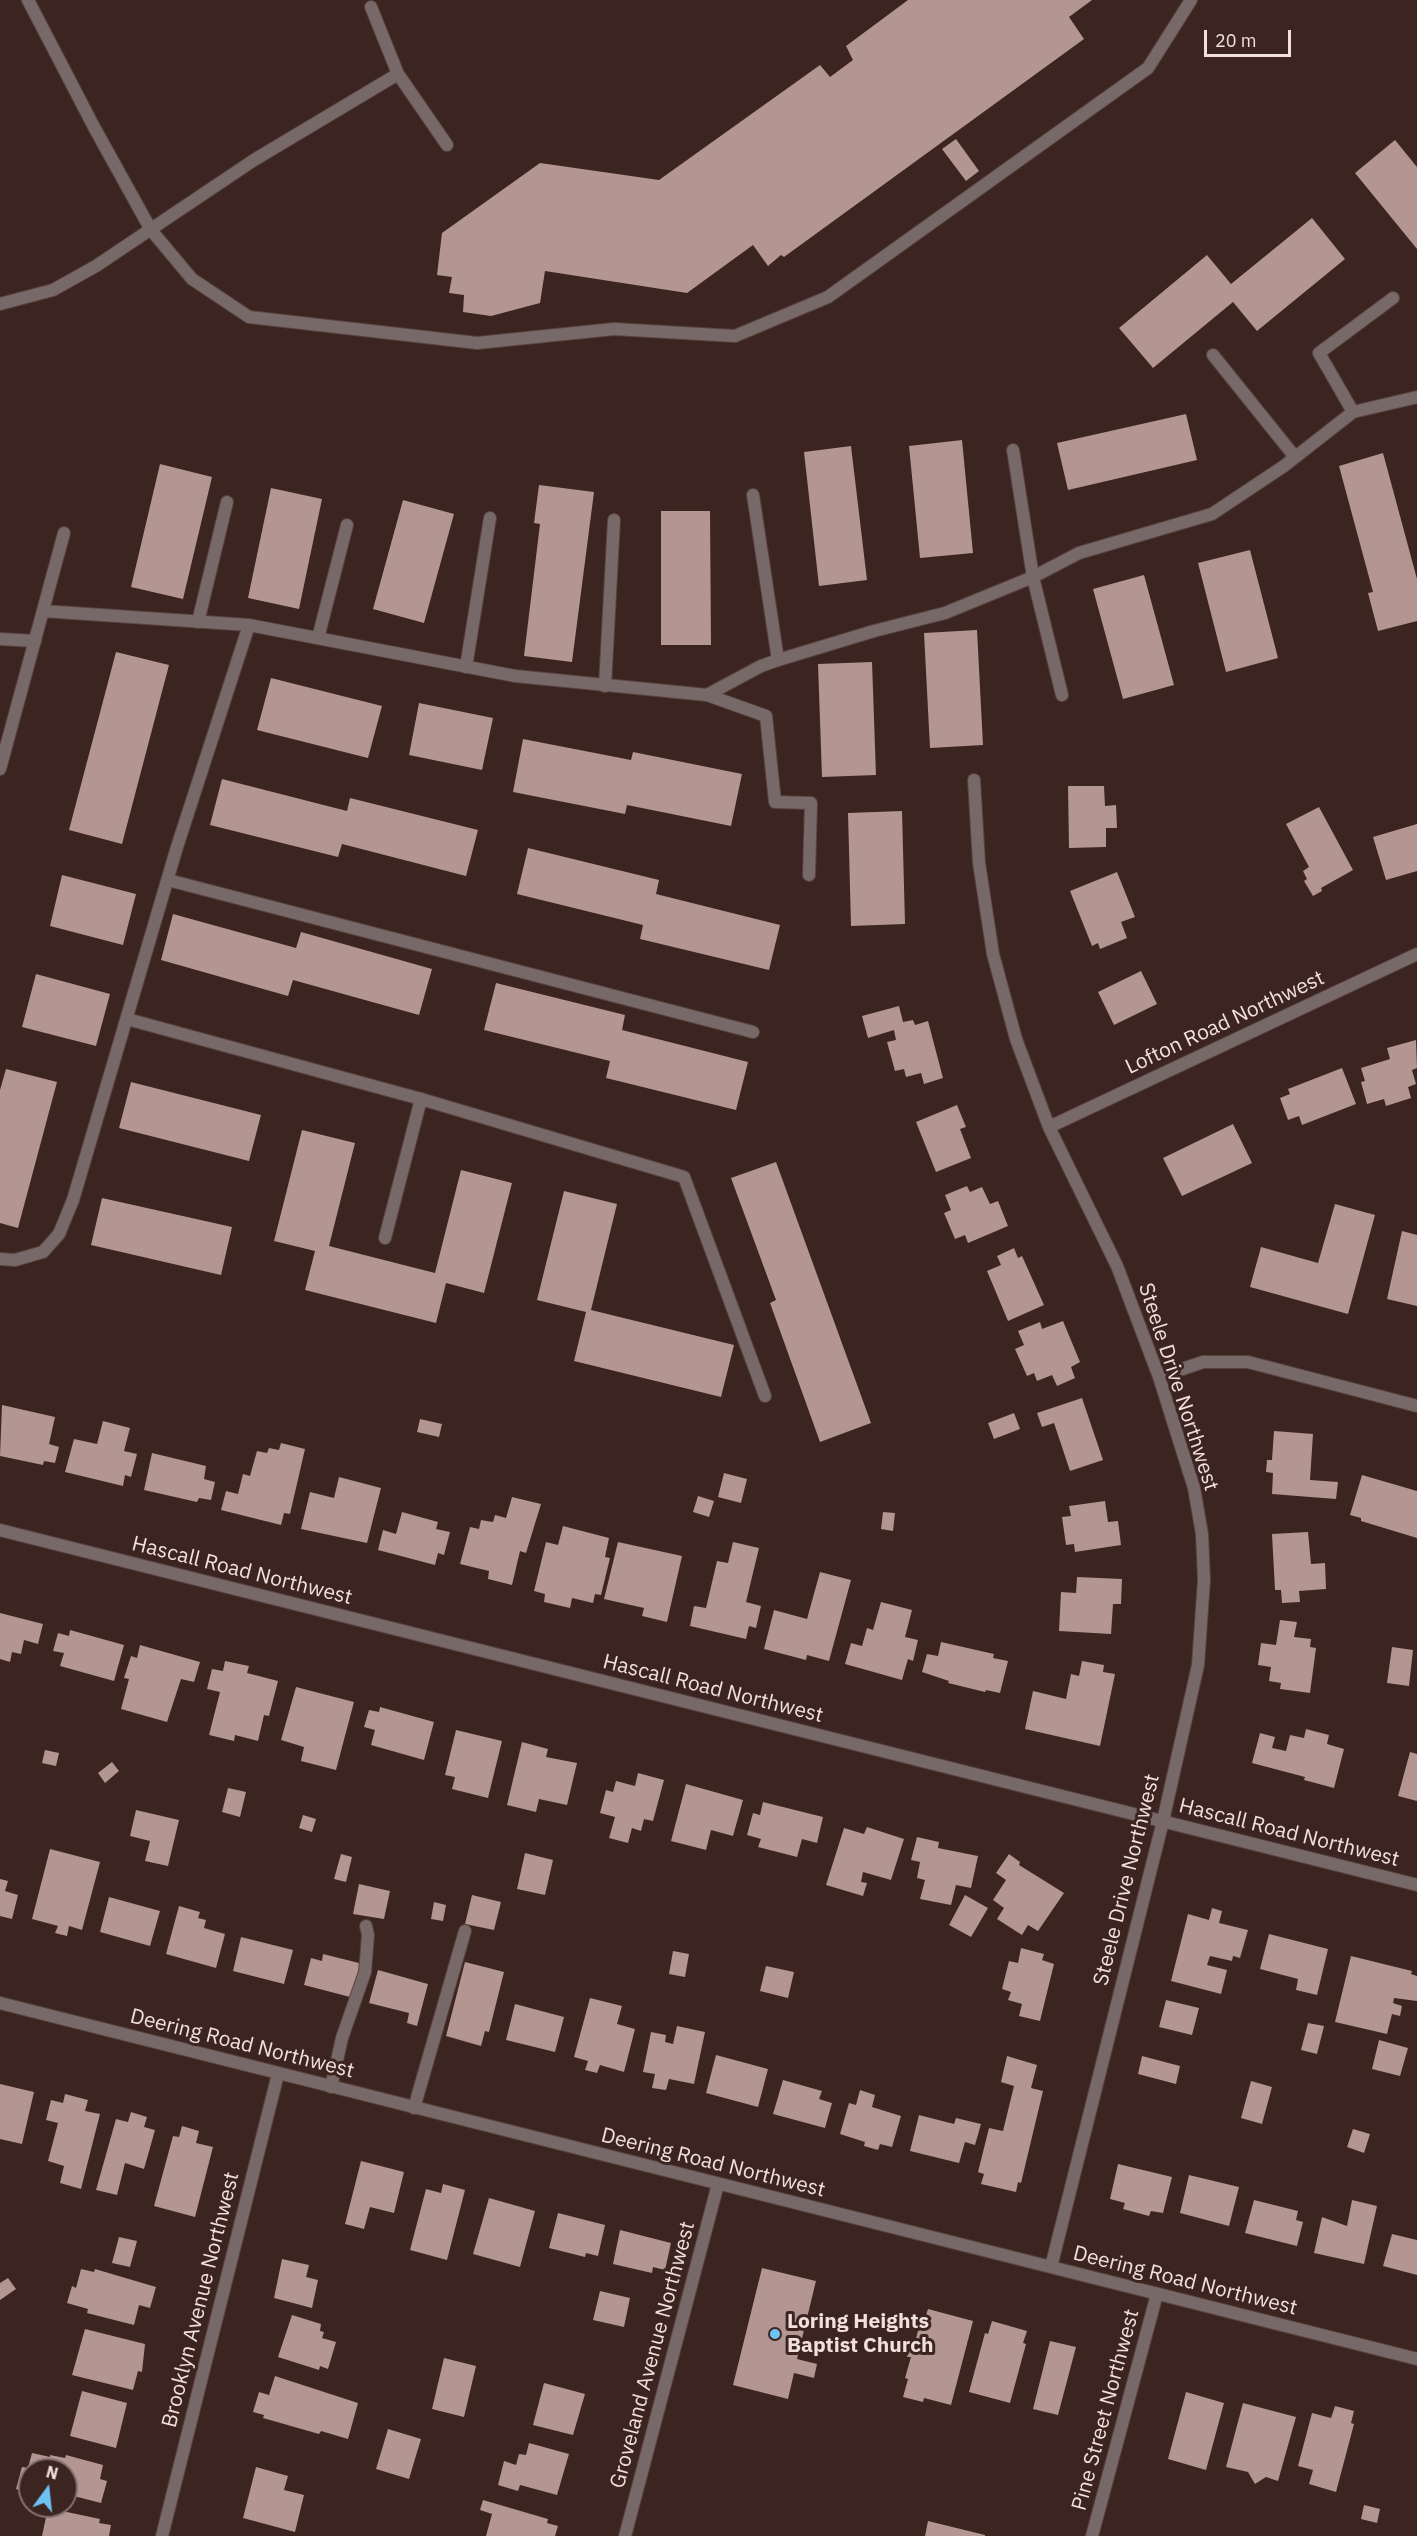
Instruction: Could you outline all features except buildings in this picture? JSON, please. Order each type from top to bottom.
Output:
[{"type":"street","points":[[28,0],[94,127],[152,230],[192,279],[249,317],[477,343],[614,329],[735,336],[828,297],[1148,68],[1191,0]]},
{"type":"street","points":[[371,7],[398,74],[447,145]]},
{"type":"street","points":[[0,304],[54,290],[96,266],[254,160],[398,74]]},
{"type":"street","points":[[1353,412],[1319,353],[1393,298]]},
{"type":"street","points":[[1213,355],[1294,457]]},
{"type":"street","points":[[707,695],[761,666],[852,637],[945,613],[1033,577],[1079,553],[1212,514],[1294,457],[1353,412],[1417,397]]},
{"type":"street","points":[[1013,450],[1033,577],[1062,695]]},
{"type":"street","points":[[753,495],[778,660]]},
{"type":"street","points":[[198,622],[227,502]]},
{"type":"street","points":[[466,667],[490,518]]},
{"type":"street","points":[[605,686],[614,520]]},
{"type":"street","points":[[318,638],[347,525]]},
{"type":"street","points":[[0,769],[64,533]]},
{"type":"street","points":[[43,611],[249,625],[515,676],[707,695],[766,716],[774,802],[811,803],[809,875]]},
{"type":"street","points":[[0,1259],[15,1260],[43,1252],[59,1234],[73,1200],[207,748],[249,625]]},
{"type":"street","points":[[0,639],[35,641]]},
{"type":"street","name":"Steele Drive Northwest","points":[[974,780],[979,863],[993,954],[1016,1039],[1049,1127],[1117,1266],[1159,1377],[1194,1488],[1202,1534],[1204,1580],[1198,1665],[1163,1821],[1051,2267]]},
{"type":"street","points":[[168,880],[753,1032]]},
{"type":"street","name":"Lofton Road Northwest","points":[[1049,1127],[1417,954]]},
{"type":"street","points":[[127,1019],[421,1099],[684,1177],[765,1396]]},
{"type":"street","points":[[385,1238],[421,1099]]},
{"type":"street","points":[[1159,1377],[1203,1362],[1248,1362],[1417,1406]]},
{"type":"street","name":"Hascall Road Northwest","points":[[0,1530],[1417,1885]]},
{"type":"street","points":[[331,2087],[342,2038],[365,1972],[368,1935],[366,1926]]},
{"type":"street","points":[[414,2108],[465,1931]]},
{"type":"street","name":"Deering Road Northwest","points":[[0,2003],[1417,2359]]},
{"type":"street","name":"Brooklyn Avenue Northwest","points":[[162,2536],[278,2074]]},
{"type":"street","name":"Groveland Avenue Northwest","points":[[625,2536],[718,2184]]},
{"type":"street","name":"Pine Street Northwest","points":[[1092,2536],[1157,2294]]},
{"type":"place","name":"Loring Heights Baptist Church","points":[[775,2334]]}]
